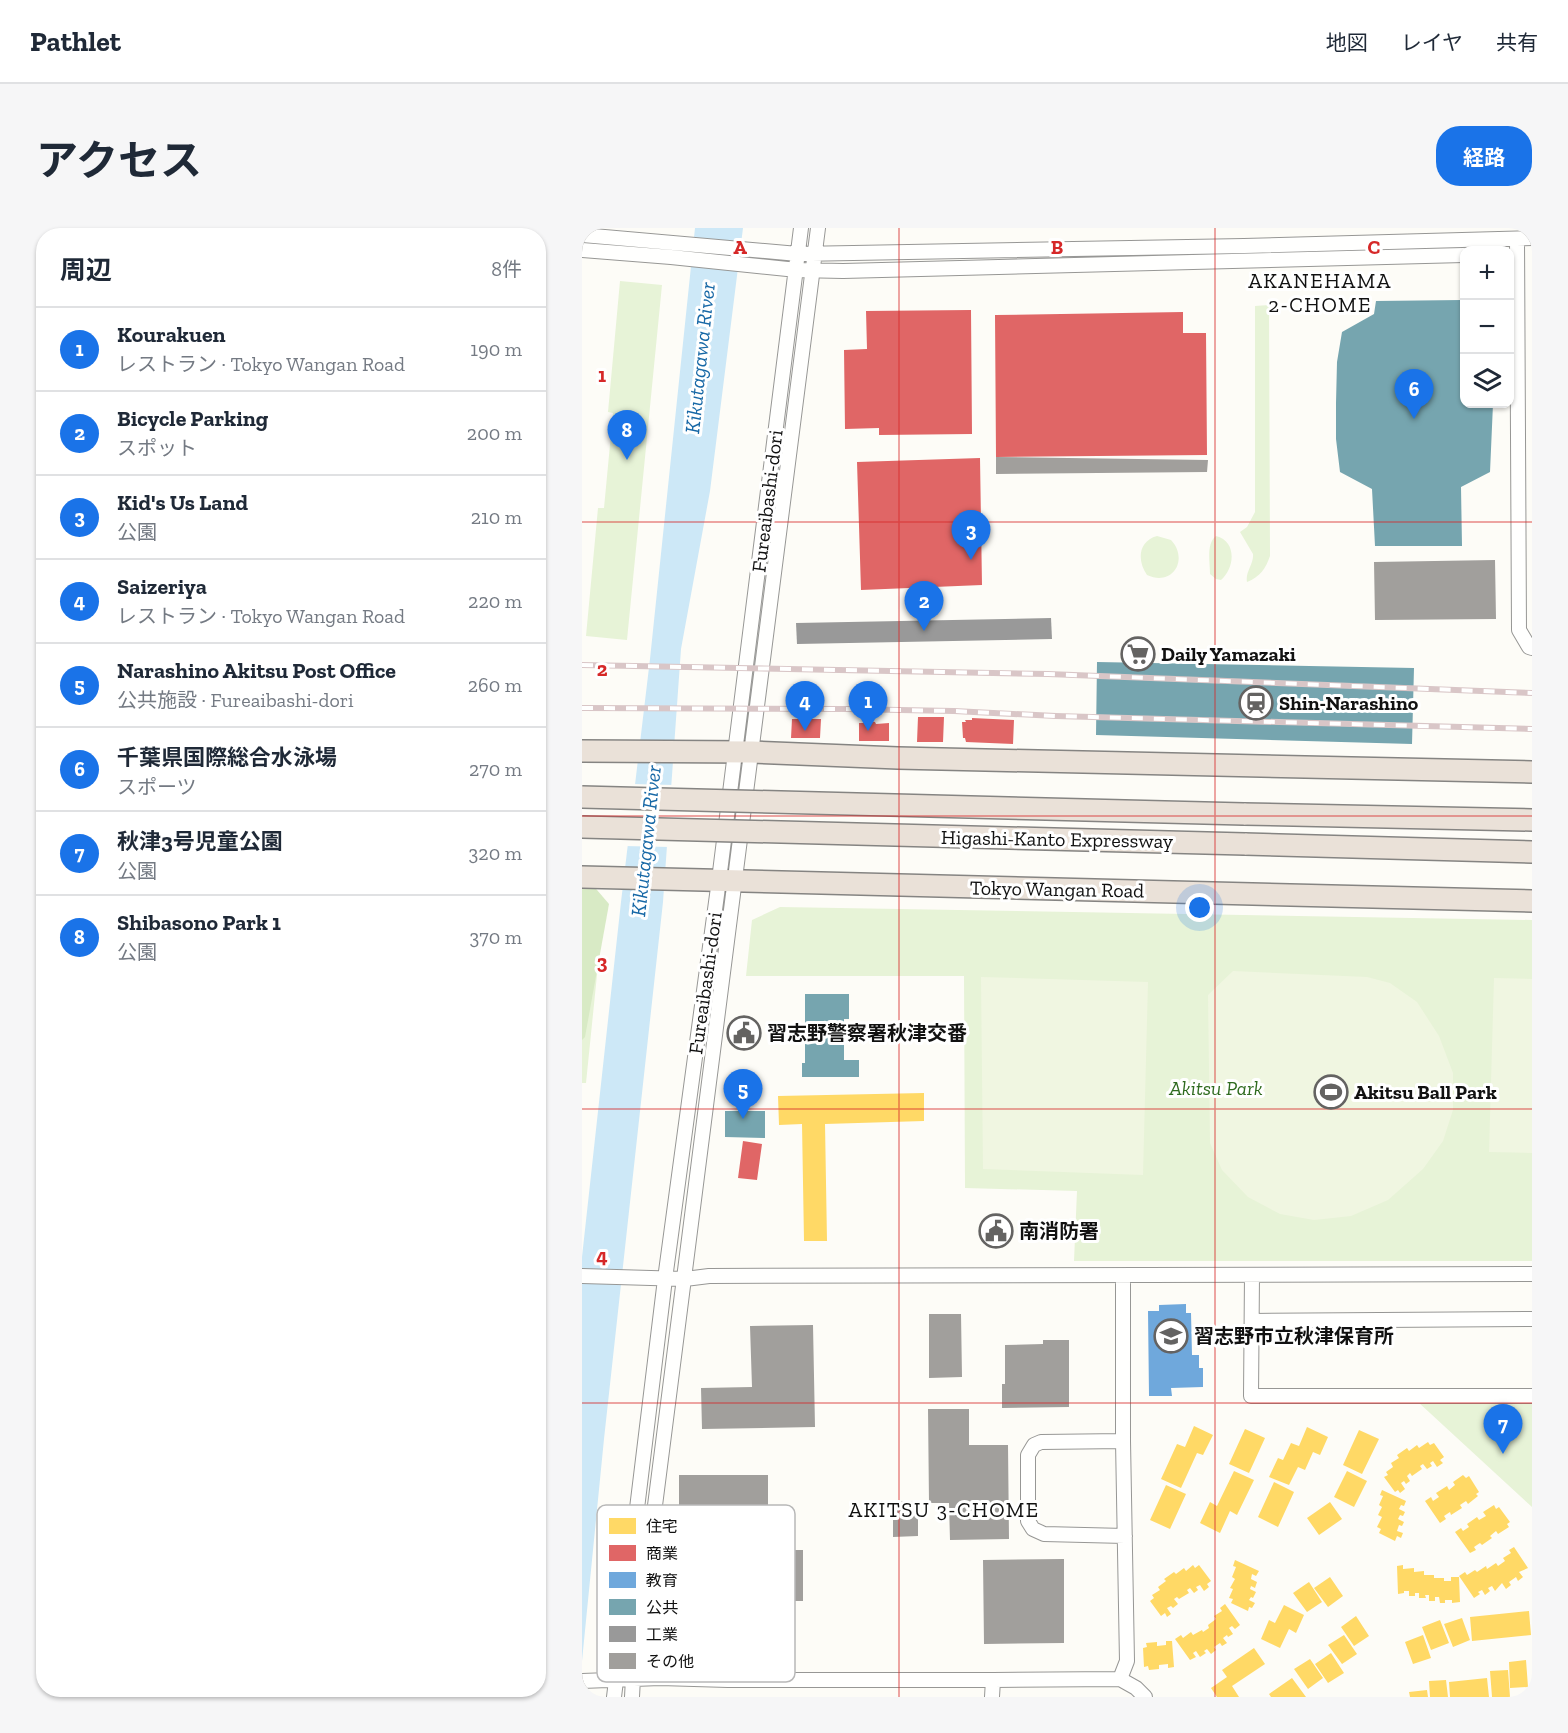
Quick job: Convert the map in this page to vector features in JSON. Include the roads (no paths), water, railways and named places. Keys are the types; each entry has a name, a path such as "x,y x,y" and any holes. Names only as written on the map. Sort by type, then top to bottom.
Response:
{"highway":[{"path":"582,751 734,752 898,758 1532,772"},
{"name":"Higashi-Kanto Expressway","path":"582,797 1532,820"},
{"name":"Higashi-Kanto Expressway","path":"582,827 1532,852"},
{"name":"Tokyo Wangan Road","path":"582,877 1532,901"}],"street":[{"name":"Fureaibashi-dori","path":"656,1505 685,1279 727,880 734,752 801,228"},
{"name":"Fureaibashi-dori","path":"734,752 818,228"},
{"path":"582,236 797,270 1460,255"},
{"path":"582,250 755,250 815,254 1532,238"},
{"path":"1514,250 1517,239"},
{"path":"1514,253 1532,253"},
{"path":"1514,300 1519,630 1528,647 1532,648"},
{"name":"Fureaibashi-dori","path":"637,1505 665,1279 727,880"},
{"path":"582,1276 685,1279 709,1276 1532,1274"},
{"path":"1252,1275 1251,1396 1532,1396"},
{"path":"1120,1678 1127,1661 1123,1276"},
{"path":"1252,1321 1532,1319"},
{"path":"1123,1442 1041,1442 1034,1445 1028,1455 1028,1521 1033,1529 1044,1534 1125,1536"},
{"path":"795,1679 1120,1678 1145,1697"},
{"path":"992,1697 993,1680"},
{"name":"Fureaibashi-dori","path":"614,1697 616,1682"},
{"name":"Fureaibashi-dori","path":"632,1697 633,1682"}],"water":[{"name":"Kikutagawa River","path":"695,228 743,228 710,491 681,649 663,902 582,1661 582,1257 650,659"}],"railway":[{"path":"582,665 1048,674 1532,693"},
{"path":"582,708 954,711 1056,716 1532,729"}],"place":[{"name":"千葉県国際総合水泳場","path":"1414,419"},
{"name":"Shibasono Park 1","path":"627,460"},
{"name":"Kid's Us Land","path":"971,560"},
{"name":"Bicycle Parking","path":"924,631"},
{"name":"Daily Yamazaki","path":"1138,654"},
{"name":"Shin-Narashino","path":"1256,703"},
{"name":"Saizeriya","path":"805,731"},
{"name":"Kourakuen","path":"868,731"},
{"name":"習志野警察署秋津交番","path":"744,1033"},
{"name":"Akitsu Ball Park","path":"1331,1092"},
{"name":"Narashino Akitsu Post Office","path":"743,1119"},
{"name":"南消防署","path":"996,1231"},
{"name":"習志野市立秋津保育所","path":"1171,1336"},
{"name":"秋津3号児童公園","path":"1503,1454"}],"district":[{"name":"AKANEHAMA 2-CHOME","path":"1320,293"},
{"name":"AKITSU 3-CHOME","path":"944,1510"}],"park label":[{"name":"Akitsu Park","path":"1216,1088"}]}
